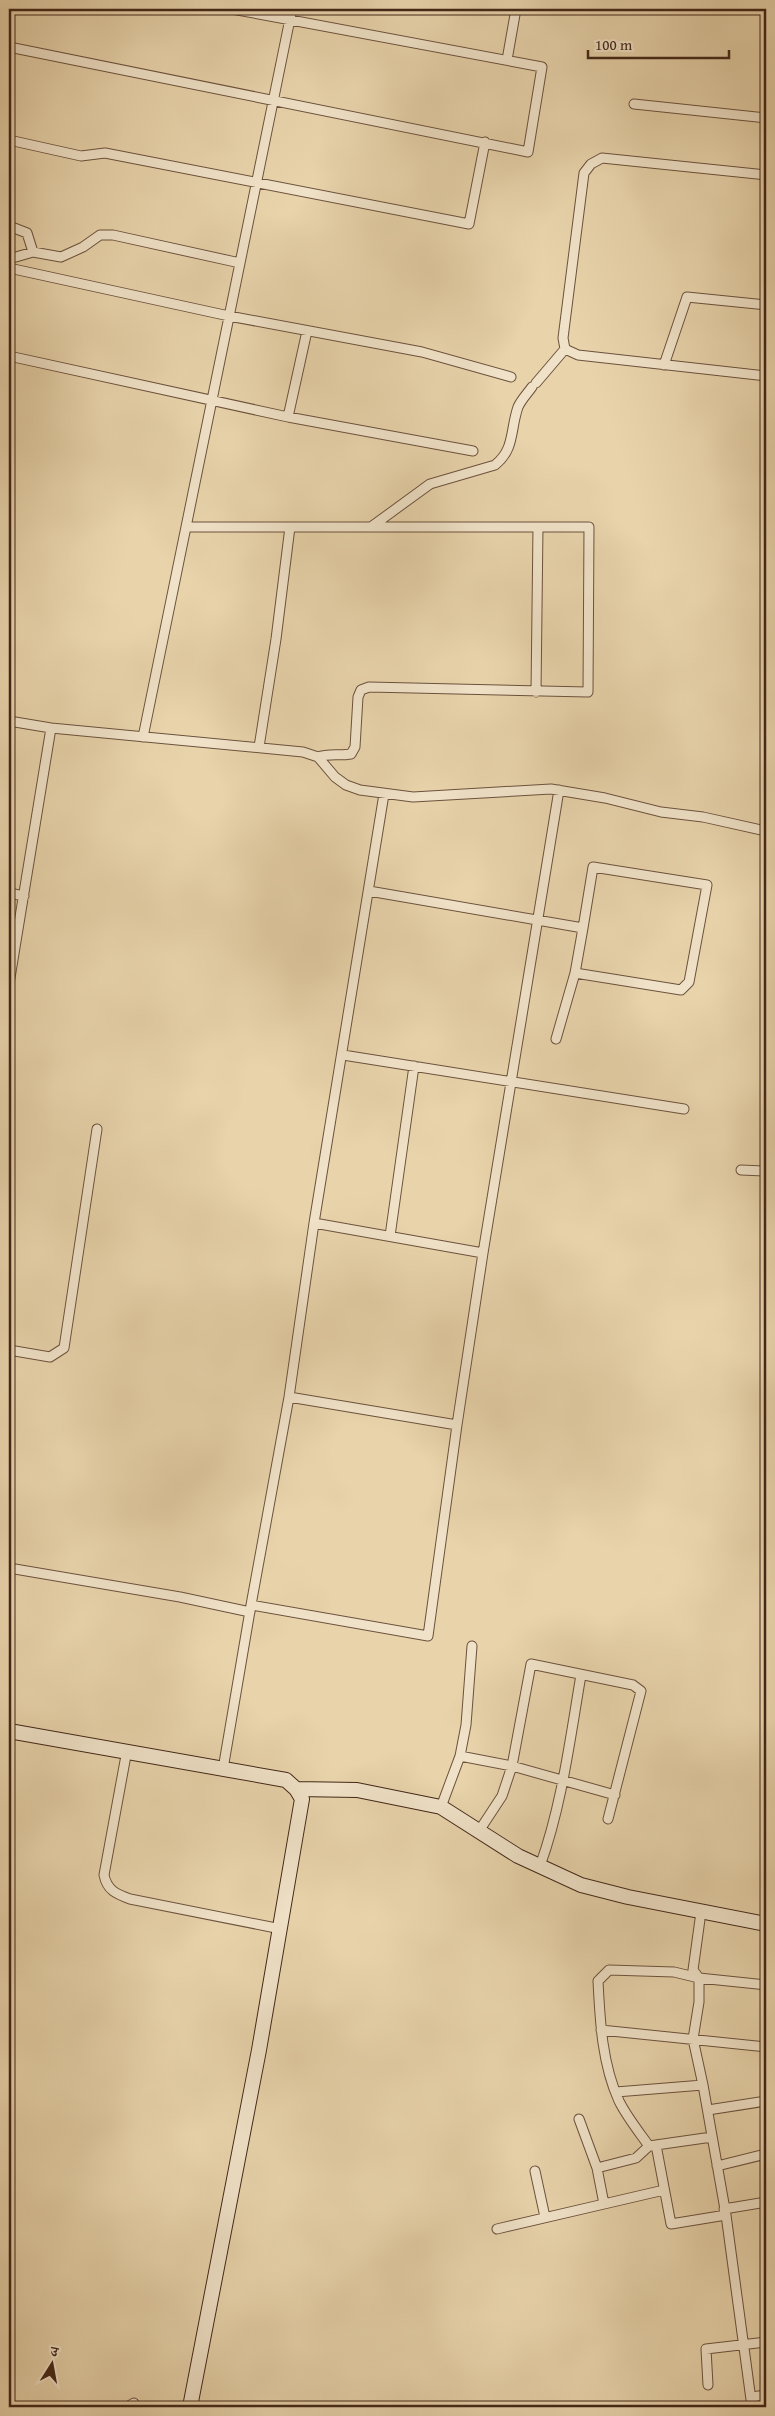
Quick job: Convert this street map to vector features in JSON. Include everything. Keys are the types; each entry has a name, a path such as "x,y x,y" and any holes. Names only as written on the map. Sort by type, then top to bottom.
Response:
{"street":[{"path":"9,47 528,152 542,67 232,9"},
{"path":"143,737 292,9"},
{"path":"507,60 516,9"},
{"path":"634,104 766,118"},
{"path":"9,140 68,154 87,156 106,153 469,224 484,142"},
{"path":"565,349 563,338 584,173 591,164 602,158 766,175"},
{"path":"9,226 27,233 33,252"},
{"path":"9,259 33,252 61,257 83,247 100,235 107,235 240,262"},
{"path":"9,268 229,316 422,352 511,377"},
{"path":"664,365 687,297 766,305"},
{"path":"288,417 307,331"},
{"path":"565,349 578,356 766,376"},
{"path":"370,527 430,484 495,465 503,459 510,445 519,405 565,349"},
{"path":"9,356 288,417 473,451"},
{"path":"186,527 589,527 588,692 369,687 361,690 358,697 355,747 351,754 341,756 324,754 318,757"},
{"path":"259,747 276,638 290,527"},
{"path":"536,692 538,527"},
{"path":"9,721 51,728 303,752 318,757 335,777 346,785 360,790 384,794 413,797 558,790 605,798 661,812 703,817 766,831"},
{"path":"9,984 51,728"},
{"path":"9,1568 250,1609 428,1636 483,1253 558,790"},
{"path":"223,1769 289,1397 314,1223 343,1055 384,794"},
{"path":"556,1039 574,973 593,866 706,885 689,982 681,990 574,973"},
{"path":"369,891 583,928"},
{"path":"9,893 24,896"},
{"path":"343,1055 684,1109"},
{"path":"390,1236 414,1066"},
{"path":"9,1350 50,1357 64,1348 97,1129"},
{"path":"741,1170 766,1171"},
{"path":"314,1223 483,1253"},
{"path":"289,1397 457,1425"},
{"path":"440,1807 460,1756 466,1725 472,1646"},
{"path":"479,1831 502,1796 512,1766 532,1664 633,1685 641,1691 608,1820"},
{"path":"540,1866 549,1839 563,1780 581,1675"},
{"path":"9,1731 127,1750 286,1780 296,1789 302,1799 281,1929 190,2407"},
{"path":"127,1750 104,1875 106,1885 117,1894 130,1899 281,1929"},
{"path":"460,1756 512,1766 615,1795"},
{"path":"296,1789 357,1790 440,1807 518,1856 581,1885 628,1897 766,1924"},
{"path":"701,1912 693,1970 699,1978 699,2002 693,2039 708,2110 725,2212 752,2407"},
{"path":"766,1985 699,1978 674,1972 609,1970 598,1981 601,2030 607,2067 620,2102 653,2146 671,2224 766,2202"},
{"path":"601,2030 766,2047"},
{"path":"616,2092 703,2085"},
{"path":"708,2110 766,2102"},
{"path":"579,2119 597,2168 604,2204"},
{"path":"597,2168 636,2158 653,2146 712,2138"},
{"path":"717,2166 766,2154"},
{"path":"535,2171 545,2218"},
{"path":"496,2229 664,2190"},
{"path":"708,2385 706,2349 766,2342"},
{"path":"751,2398 766,2395"}]}
